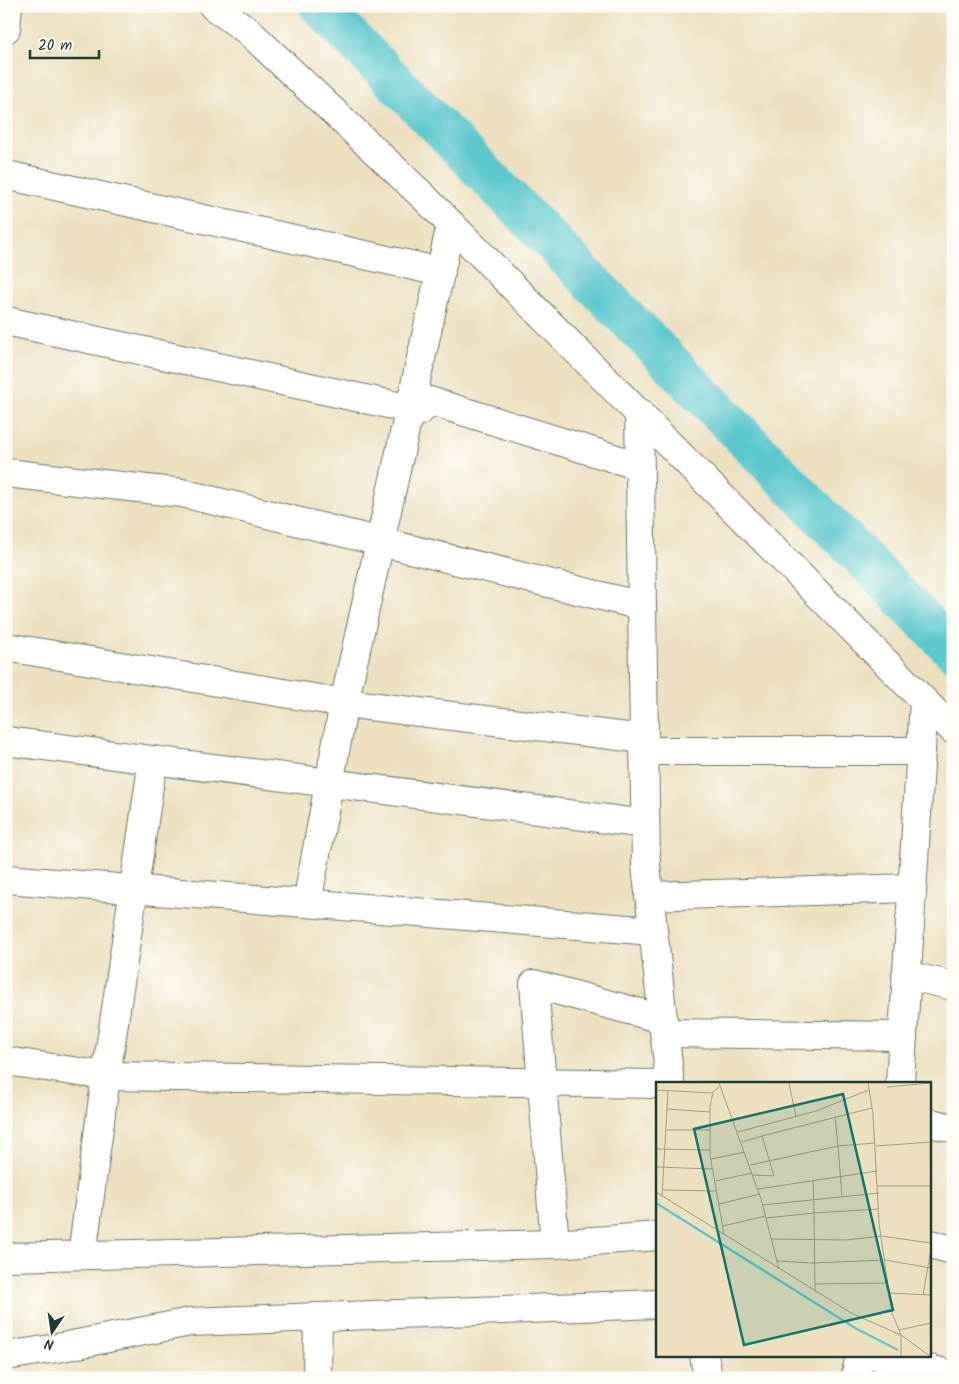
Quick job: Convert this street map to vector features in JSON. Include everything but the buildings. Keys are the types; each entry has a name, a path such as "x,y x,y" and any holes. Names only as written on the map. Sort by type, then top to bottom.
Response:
{"street":[{"path":"6,29 8,6"},
{"path":"212,6 248,31 452,224 953,730"},
{"path":"6,175 441,272"},
{"path":"308,903 344,703 452,224"},
{"path":"6,321 420,411 430,401 640,466"},
{"path":"639,412 646,865 670,1082"},
{"path":"6,473 182,493 642,606"},
{"path":"6,647 344,703 644,745 921,751"},
{"path":"900,1082 924,701"},
{"path":"6,741 645,824"},
{"path":"82,1255 106,1076 153,760"},
{"path":"6,879 653,931"},
{"path":"649,896 912,888"},
{"path":"906,976 953,986"},
{"path":"555,1244 534,984 663,1026 902,1036"},
{"path":"6,1061 106,1076 656,1084"},
{"path":"932,1123 953,1128"},
{"path":"6,1257 555,1244 656,1236"},
{"path":"932,1245 953,1250"},
{"path":"6,1356 190,1322 656,1304"},
{"path":"316,1378 318,1317"},
{"path":"704,1356 708,1378"},
{"path":"855,1378 860,1356"},
{"path":"878,1356 953,1375"}],"waterway":[{"path":"320,6 953,650"}]}
